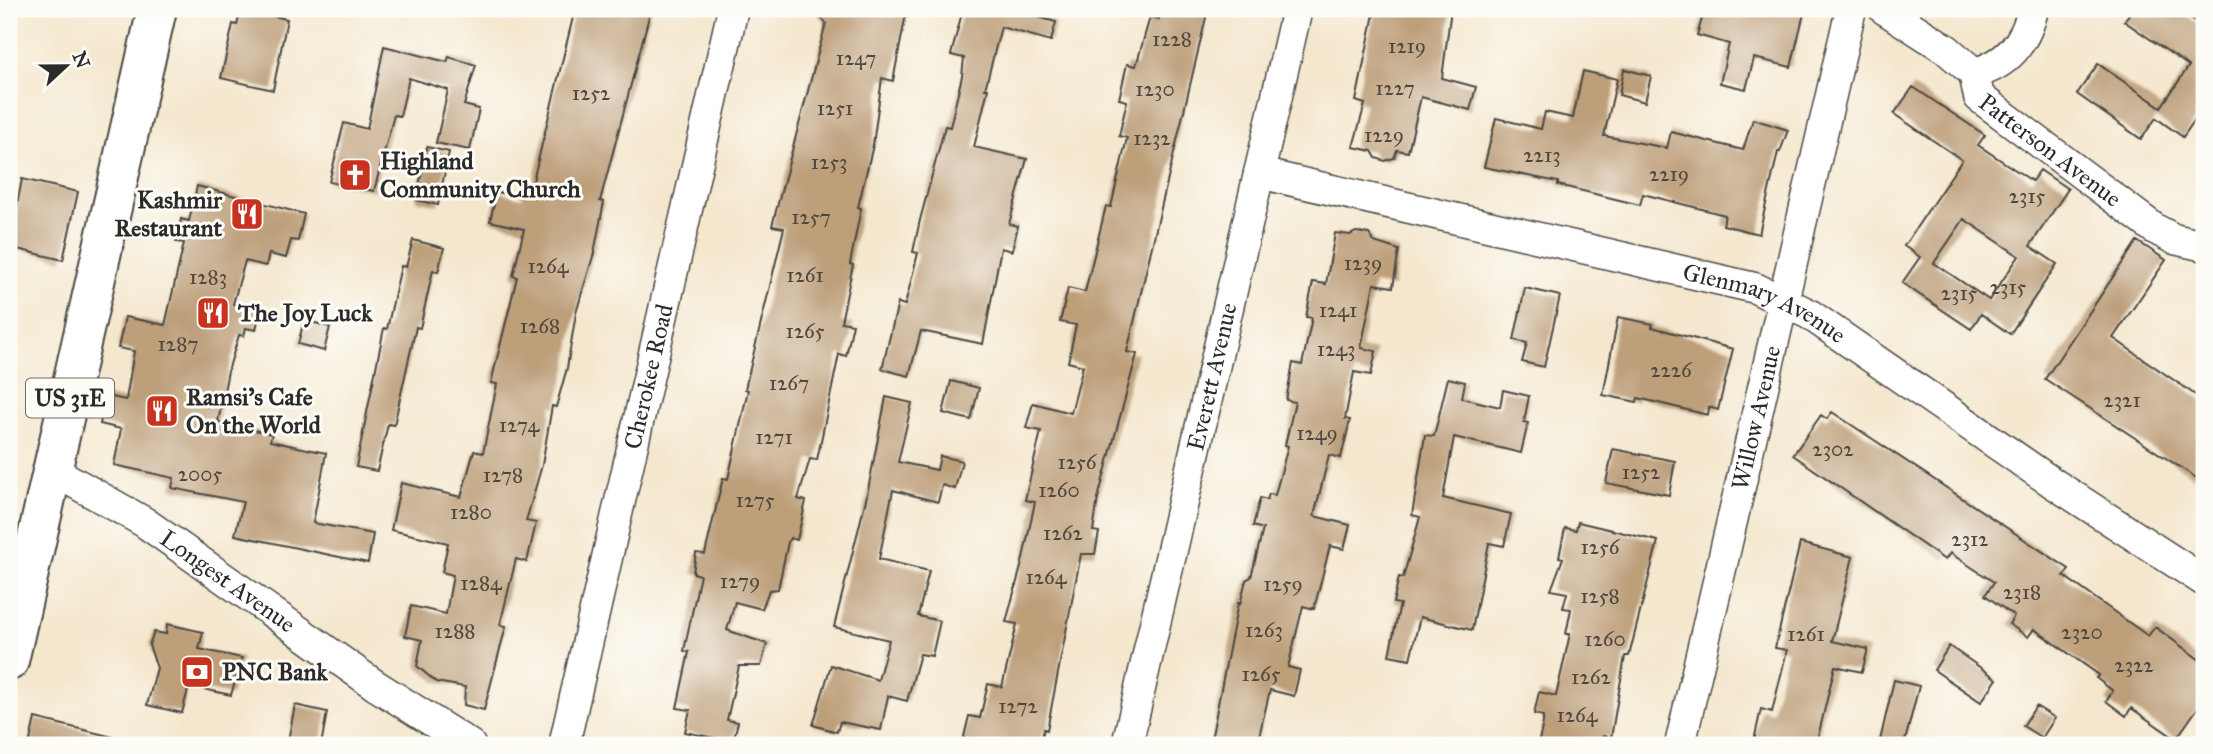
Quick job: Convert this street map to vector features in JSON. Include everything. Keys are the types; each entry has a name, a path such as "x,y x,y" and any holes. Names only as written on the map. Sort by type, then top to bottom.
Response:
{"main road":[{"name":"US 31E","path":"9,661 17,584 54,471 156,9"}],"street":[{"name":"Cherokee Road","path":"564,745 733,9"},
{"name":"Everett Avenue","path":"1127,745 1297,9"},
{"name":"Willow Avenue","path":"1680,745 1851,9"},
{"name":"Patterson Avenue","path":"1884,9 1946,49 1974,73 1979,97 2155,229 2174,239 2204,246"},
{"path":"1974,73 1993,69 2012,55 2031,21 2033,9"},
{"name":"Glenmary Avenue","path":"1259,173 1740,284 1783,302 1809,314 2053,483 2204,580"},
{"name":"Longest Avenue","path":"54,471 144,522 375,685 470,745"}],"building":[{"path":"241,9 287,19 273,90 221,78 233,24 237,25"},
{"path":"575,9 651,9 600,201 604,202 594,253 576,313 567,368 556,407 552,406 542,465 526,521 536,523 527,562 516,559 500,625 506,626 484,710 464,705 465,687 436,682 417,666 422,640 405,636 411,606 446,614 453,575 442,572 448,543 391,530 401,483 461,497 474,451 483,453 497,384 491,383 517,277 513,276 524,229 490,221 497,192 522,198 526,183 532,185"},
{"path":"813,9 907,9 893,81 882,78 873,145 858,207 861,208 850,264 853,265 841,322 853,324 846,356 839,354 817,460 810,459 798,499 806,501 797,540 790,538 788,542 778,589 769,590 762,609 735,602 727,630 767,644 761,666 739,666 727,720 738,722 733,742 685,732 690,710 677,708 689,652 684,651 700,575 693,573 696,553 705,554 723,478 728,479 748,390 745,389 784,228 772,226 826,23"},
{"path":"963,9 1008,9 1056,22 1051,41 1001,27 985,89 988,89 974,147 1027,159 1009,224 1018,226 1012,251 1001,248 983,344 921,331 909,376 882,369 898,303 905,305 918,253 913,252 920,220 945,126 950,127 962,76 964,58 951,55"},
{"path":"1161,9 1208,9 1127,352 1137,354 1098,498 1093,531 1099,532 1095,554 1081,554 1047,730 1044,729 1040,745 962,745 969,716 980,718 988,684 1002,687 1017,624 1006,622 1035,502 1025,500 1041,431 1026,428 1033,403 1071,413 1083,366 1068,362 1076,325 1060,322 1068,288 1085,292 1106,206 1111,207 1127,138 1119,136 1127,101 1119,99 1127,64 1136,66 1150,17 1159,19"},
{"path":"1375,9 1451,9 1442,78 1476,87 1470,110 1421,97 1408,152 1397,150 1394,158 1385,161 1376,158 1372,151 1353,147 1365,104 1356,101"},
{"path":"1705,9 1805,9 1791,67 1754,58 1746,89 1720,83 1729,44 1697,35"},
{"path":"2133,9 2177,9 2204,28 2204,106 2183,137 2156,118 2141,139 2077,94 2098,64 2161,107 2189,66 2124,21"},
{"path":"384,46 447,62 449,57 476,65 464,105 479,109 470,150 436,143 448,90 409,78 400,116 394,115 374,191 329,182 344,123 367,129"},
{"path":"1624,69 1651,76 1645,102 1619,95"},
{"path":"1583,71 1617,79 1604,136 1667,148 1671,132 1743,150 1753,119 1788,130 1778,152 1759,234 1723,225 1725,215 1643,194 1640,205 1558,185 1558,182 1484,167 1496,118 1541,129 1545,112 1573,118"},
{"path":"1913,87 1985,135 1978,145 2032,181 2040,170 2068,189 2030,246 2057,264 2010,334 1981,314 1971,329 1902,283 1920,257 1904,246 1962,160 1894,114","holes":["1964,219 2019,256 1989,300 1934,263"]},
{"path":"427,147 449,152 438,205 416,200"},
{"path":"22,179 78,192 63,260 9,247"},
{"path":"197,186 304,214 298,241 291,240 286,258 269,254 266,266 245,261 233,304 260,310 256,330 246,328 244,336 239,335 228,371 218,422 272,434 270,441 326,453 313,523 373,534 368,563 235,535 243,502 172,488 174,478 114,465 121,429 100,424 106,396 126,400 134,351 118,348 125,317 165,325 184,243 176,242 181,219 189,221"},
{"path":"1356,232 1369,234 1374,242 1399,250 1393,287 1374,284 1361,348 1376,351 1371,375 1354,372 1345,419 1350,420 1341,458 1329,455 1314,516 1350,525 1344,549 1330,546 1314,609 1303,606 1288,667 1300,670 1294,696 1270,690 1257,745 1210,745 1238,603 1240,604 1246,580 1251,577 1263,529 1253,526 1260,498 1267,500 1269,494 1275,495 1288,446 1285,445 1295,402 1286,400 1293,363 1302,365 1312,318 1306,317 1313,282 1326,284 1335,233 1350,235"},
{"path":"413,240 444,248 438,272 433,270 420,328 416,327 394,425 388,424 377,471 356,467 384,328 387,329 401,266 406,267"},
{"path":"2137,241 2166,260 2113,338 2204,401 2204,483 2045,379"},
{"path":"1525,288 1560,296 1544,367 1522,362 1527,343 1514,340"},
{"path":"1618,317 1653,324 1652,327 1733,349 1718,410 1709,407 1708,415 1638,398 1637,402 1603,395"},
{"path":"304,320 330,327 324,351 298,344"},
{"path":"1448,378 1465,382 1462,398 1500,407 1503,390 1529,396 1524,422 1528,423 1521,453 1454,437 1443,498 1511,514 1504,546 1489,543 1472,630 1420,617 1410,659 1389,655 1400,604 1393,603 1420,517 1412,515 1425,435 1434,436"},
{"path":"951,381 979,388 971,420 943,413"},
{"path":"886,397 912,403 898,462 937,470 940,456 962,461 955,489 942,485 938,502 893,490 879,559 929,571 918,616 940,621 932,656 920,654 907,701 888,696 881,730 840,722 837,732 813,725 831,665 878,680 889,640 834,627 867,495"},
{"path":"1832,412 2069,569 2064,576 2148,636 2155,627 2204,663 2204,699 2176,739 2131,708 2126,716 2106,701 2113,691 2096,678 2099,675 2034,629 2028,637 2009,624 2014,616 1985,595 1994,582 1950,553 1945,560 1793,455 1821,415 1827,419"},
{"path":"1613,449 1675,461 1669,495 1606,483"},
{"path":"1578,522 1658,541 1629,656 1625,656 1611,738 1603,736 1601,745 1538,745 1543,716 1534,714 1539,692 1556,696 1570,634 1566,634 1571,609 1563,608 1567,593 1551,590 1563,558 1559,557 1565,528 1576,530"},
{"path":"1800,543 1853,557 1832,641 1868,649 1862,672 1835,666 1817,741 1808,739 1807,745 1753,745 1761,709 1772,712 1787,650 1775,648"},
{"name":"PNC Bank","path":"167,624 203,632 199,649 242,658 231,695 189,686 182,713 147,705 157,668 149,645 154,632 166,634"},
{"path":"1949,646 1997,679 1981,702 1934,670"},
{"path":"1894,680 1919,686 1904,745 1879,745"},
{"path":"295,705 327,712 321,745 291,745 292,742 288,741"},
{"path":"2036,706 2055,718 2042,738 2023,726"},
{"path":"35,718 113,737 112,745 29,745"}],"place":[{"name":"Highland Community Church","path":"355,175"},
{"name":"Kashmir Restaurant","path":"247,214"},
{"name":"The Joy Luck","path":"213,313"},
{"name":"Ramsi's Cafe On the World","path":"162,411"},
{"name":"PNC Bank","path":"197,672"}]}
